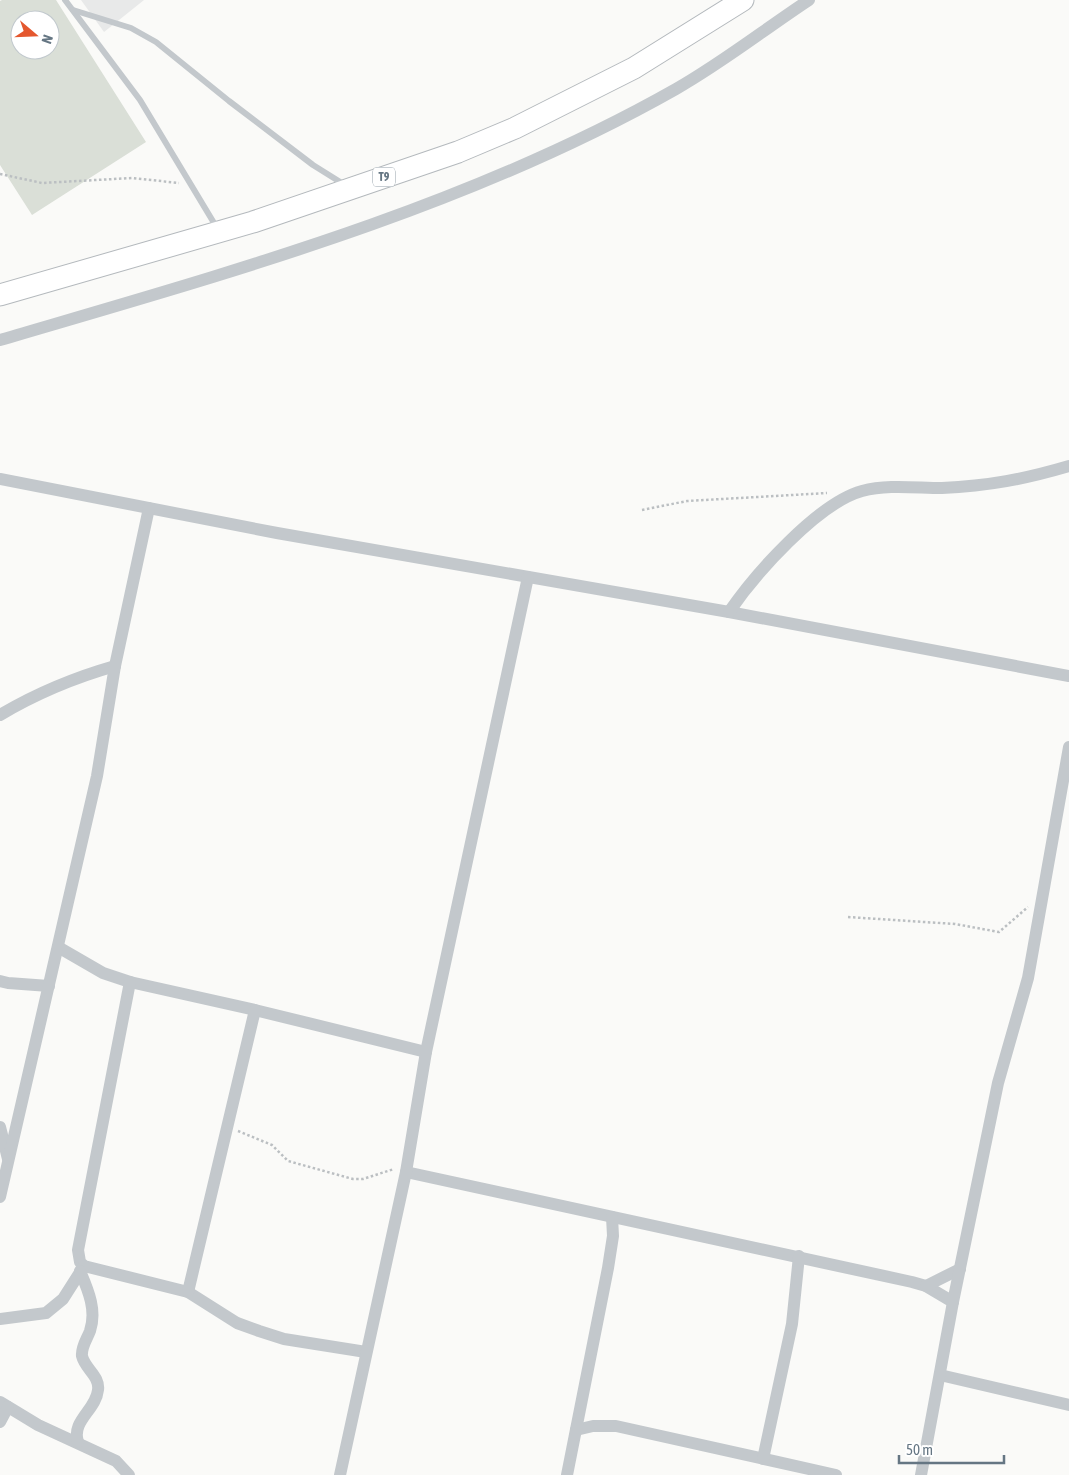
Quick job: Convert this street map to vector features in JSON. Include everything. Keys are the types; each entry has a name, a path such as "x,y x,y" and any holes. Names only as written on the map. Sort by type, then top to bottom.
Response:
{"highway":[{"name":"T9","path":"0,295 253,222 458,152 515,128 634,68 742,0"}],"street":[{"path":"0,340 252,266 440,200 573,142 678,88 809,0"},
{"path":"729,612 773,557 821,514 848,497 862,491 886,488 942,488 1011,482 1069,466"},
{"path":"0,479 149,508 729,612 1069,676"},
{"path":"0,1197 97,776 115,666 149,508"},
{"path":"340,1475 406,1169 426,1052 528,577"},
{"path":"0,715 38,693 74,677 115,666"},
{"path":"921,1475 953,1302 998,1083 1028,978 1069,747"},
{"path":"58,947 103,973 130,982 255,1010 426,1052"},
{"path":"0,981 49,986"},
{"path":"78,1442 76,1430 94,1405 98,1385 95,1375 83,1360 82,1352 90,1330 93,1314 90,1295 77,1257 130,982"},
{"path":"188,1292 255,1010"},
{"path":"0,1127 9,1160"},
{"path":"406,1169 612,1218 798,1256 926,1286 953,1302"},
{"path":"567,1475 608,1268 613,1236 612,1218"},
{"path":"763,1459 792,1324 798,1256"},
{"path":"82,1268 188,1292 238,1323 258,1331 292,1340 366,1352"},
{"path":"0,1319 46,1314 62,1299 82,1268"},
{"path":"926,1286 960,1269"},
{"path":"940,1375 1069,1405"},
{"path":"0,1422 4,1404 38,1425 116,1461 129,1475"},
{"path":"576,1430 593,1426 616,1426 836,1475"}],"lane":[{"path":"65,0 140,100 219,232"},
{"path":"73,10 131,28 156,42 229,102 313,165 350,189"}],"path":[{"path":"0,174 42,183 152,178 192,186"},
{"path":"642,510 687,501 750,496 821,493 848,497"},
{"path":"848,917 956,924 999,932 1018,914 1042,898"},
{"path":"228,1127 272,1145 288,1161 353,1179 363,1179 406,1169"}],"shaded area":[{"path":"56,0 146,142 32,215 0,165 0,1"},
{"path":"81,0 144,0 104,32"}]}
